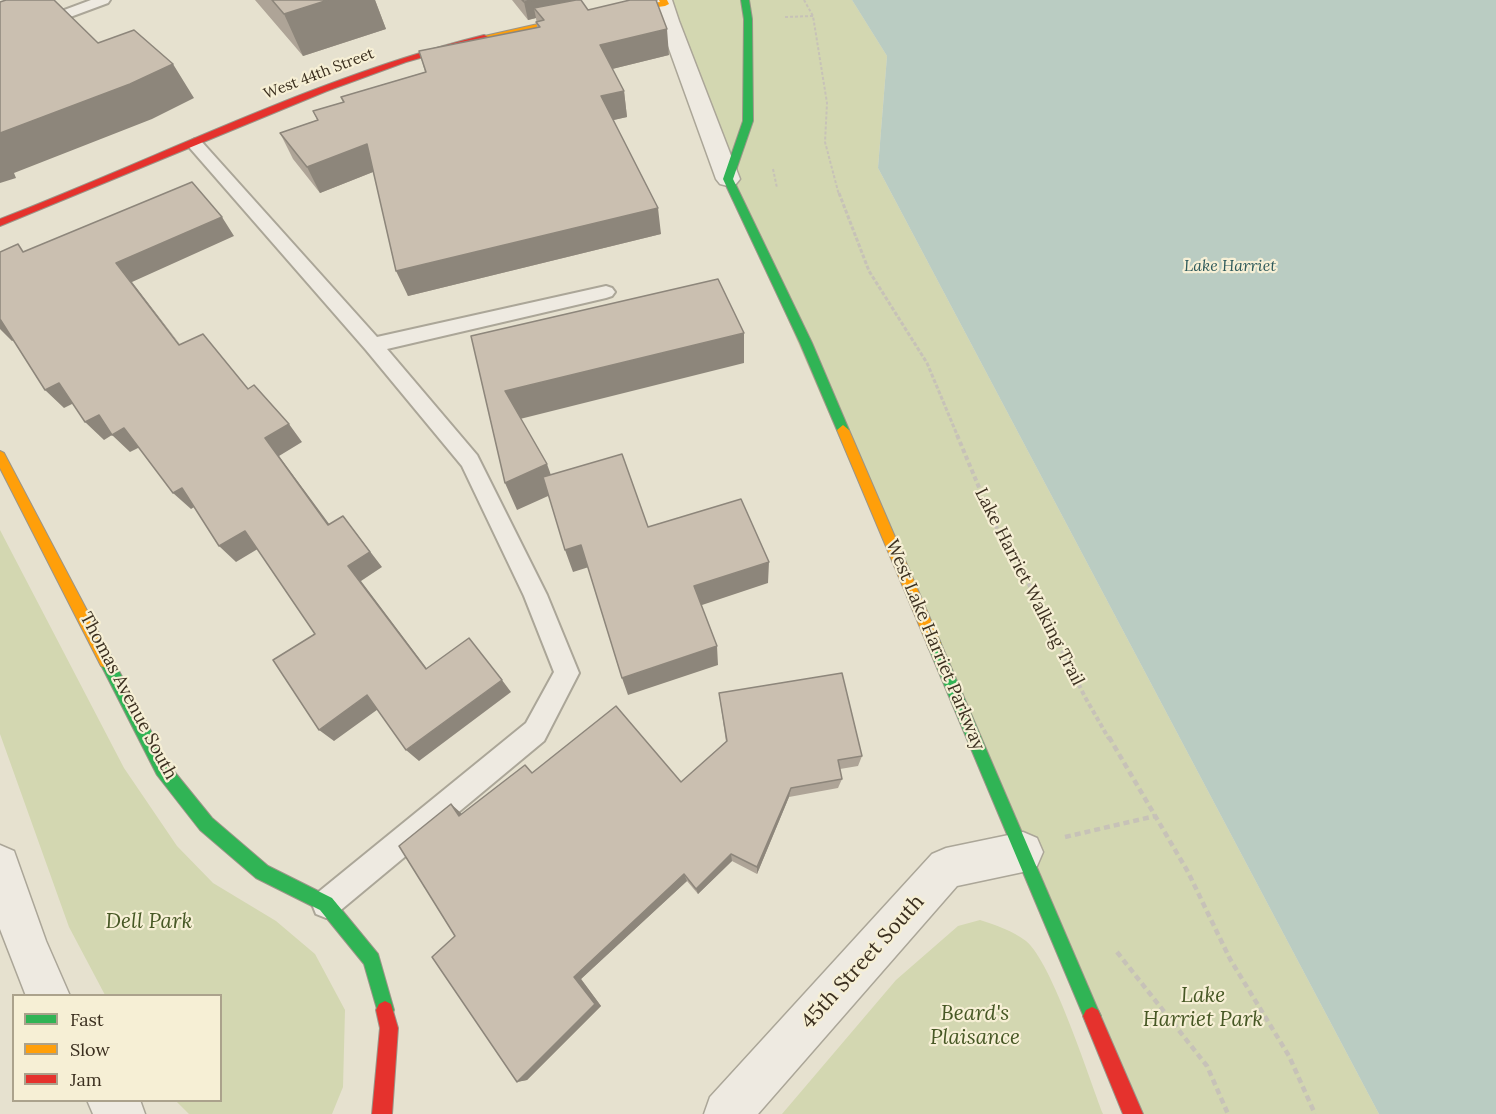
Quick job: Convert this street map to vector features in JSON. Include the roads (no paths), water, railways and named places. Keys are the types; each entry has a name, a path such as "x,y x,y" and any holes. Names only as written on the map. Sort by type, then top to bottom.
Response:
{"street":[{"path":"728,179 748,121 748,19 745,0"},
{"name":"West Lake Harriet Parkway","path":"664,2 672,32 728,179 1040,845 1133,1114"},
{"name":"West 44th Street","path":"0,223 195,144 276,106 362,74 463,42 556,20 664,2"},
{"name":"Thomas Avenue South","path":"0,456 163,770 206,824 262,872 326,904 372,960 389,1028 382,1114"},
{"name":"45th Street South","path":"727,1114 946,868 1040,845"},
{"path":"0,865 26,944 47,994"},
{"path":"111,1102 122,1114"}],"lane":[{"path":"0,39 102,0"},
{"path":"195,144 374,345 470,461 535,595 567,673 535,732 326,904"},
{"path":"374,345 606,292"}],"water":[{"name":"Lake Harriet","path":"852,0 1496,0 1496,1114 1379,1114 878,168 887,56"}],"park label":[{"name":"Dell Park","path":"149,922"},
{"name":"Lake Harriet Park","path":"1203,1008"},
{"name":"Beard's Plaisance","path":"975,1026"}]}
